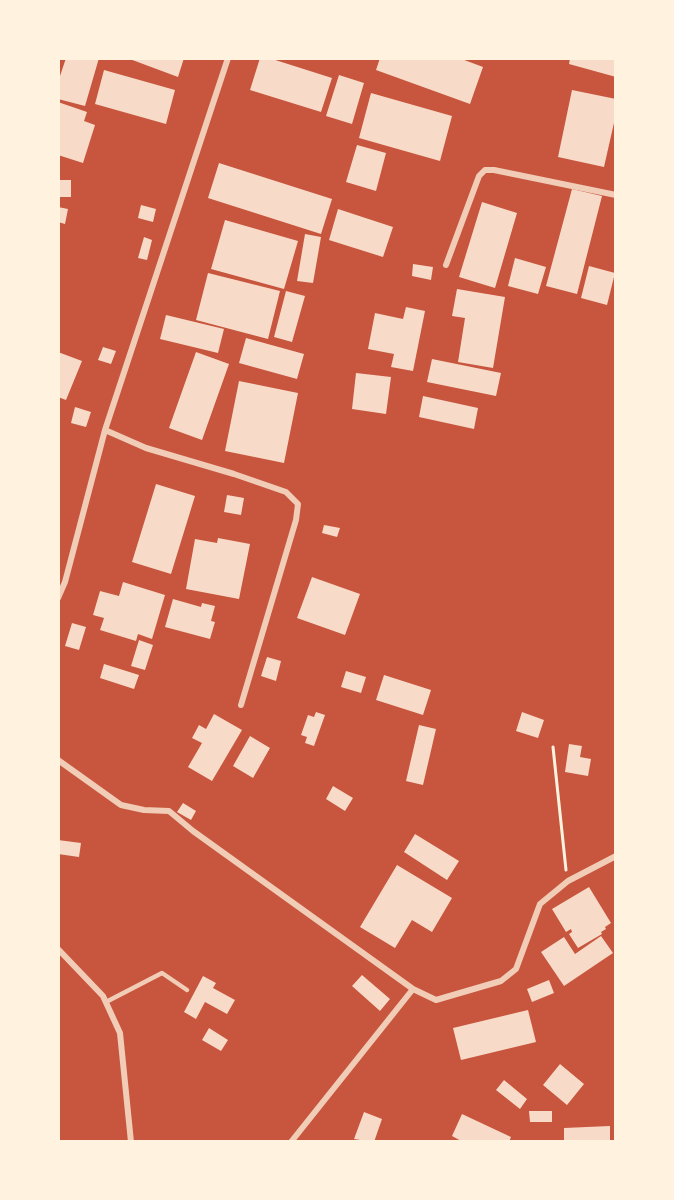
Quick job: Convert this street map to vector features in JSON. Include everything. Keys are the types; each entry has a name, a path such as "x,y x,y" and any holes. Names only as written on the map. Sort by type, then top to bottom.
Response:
{"street":[{"path":"58,598 65,582 105,430 228,58"},
{"path":"446,265 478,176 485,171 615,195"},
{"path":"105,430 146,448 286,492 297,504 296,520 241,705"},
{"path":"58,760 121,805 130,808 171,811 193,831 413,989 436,1000 501,981 516,969 540,904 568,881 615,856"},
{"path":"58,949 90,981 106,1002 120,1033 131,1142"},
{"path":"291,1142 413,989"}],"lane":[{"path":"106,1002 162,973 188,990"}],"path":[{"path":"553,747 568,881"}],"building":[{"path":"66,58 99,58 85,106 58,99 58,82"},
{"path":"127,58 184,58 178,77"},
{"path":"260,58 269,58 332,78 321,112 250,90"},
{"path":"380,58 459,58 483,67 470,104 376,70"},
{"path":"570,58 616,58 616,77 569,64"},
{"path":"104,70 175,90 166,124 95,104"},
{"path":"339,75 364,83 352,124 326,116"},
{"path":"572,90 616,99 616,114 604,167 558,157"},
{"path":"371,93 452,116 440,161 359,138"},
{"path":"58,102 87,112 84,121 95,125 83,163 58,155"},
{"path":"357,145 386,153 376,191 346,182"},
{"path":"219,163 332,199 321,234 208,198"},
{"path":"58,180 71,180 71,197 58,197"},
{"path":"572,189 602,196 577,294 546,286"},
{"path":"482,202 517,213 495,288 459,277"},
{"path":"141,205 156,209 153,222 138,218"},
{"path":"58,207 68,209 65,224 58,222"},
{"path":"338,209 393,227 383,257 329,240"},
{"path":"225,220 298,241 284,289 211,269"},
{"path":"305,234 321,237 313,283 297,281"},
{"path":"144,237 152,240 147,260 138,258"},
{"path":"515,258 546,267 538,294 508,286"},
{"path":"413,264 433,267 431,280 412,276"},
{"path":"589,266 615,273 607,305 581,298"},
{"path":"208,273 280,291 268,339 196,320"},
{"path":"457,289 505,297 493,368 458,362 465,318 452,316"},
{"path":"286,291 305,296 292,342 274,337"},
{"path":"406,307 425,311 413,371 391,367 394,354 368,349 375,313 403,319"},
{"path":"166,315 224,329 218,353 160,339"},
{"path":"246,338 304,354 297,379 239,363"},
{"path":"103,347 116,351 111,364 98,360"},
{"path":"58,352 82,361 66,400 58,397"},
{"path":"196,352 229,364 202,440 169,428"},
{"path":"432,359 501,373 496,396 427,382"},
{"path":"356,373 391,377 386,414 352,409"},
{"path":"239,381 298,393 284,463 225,451"},
{"path":"423,396 478,408 474,429 419,417"},
{"path":"75,407 91,412 86,427 71,423"},
{"path":"156,484 195,496 171,574 132,562"},
{"path":"227,495 244,498 241,515 224,512"},
{"path":"324,525 340,528 337,537 322,533"},
{"path":"218,538 250,544 239,599 186,589 195,539 217,543"},
{"path":"312,577 360,594 345,635 297,618"},
{"path":"123,582 165,595 152,639 138,634 136,641 100,630 104,618 93,615 100,591 119,596"},
{"path":"173,599 201,607 202,603 215,606 211,621 215,622 210,639 165,627"},
{"path":"72,623 86,627 79,650 65,646"},
{"path":"139,640 153,645 145,670 131,666"},
{"path":"267,657 281,661 276,681 261,676"},
{"path":"104,664 139,675 134,689 100,678"},
{"path":"346,671 366,677 361,693 341,687"},
{"path":"384,675 431,690 423,715 376,700"},
{"path":"316,712 325,715 314,746 305,743 307,737 301,735 308,715 314,717"},
{"path":"522,712 544,720 538,738 516,731"},
{"path":"214,714 242,730 212,781 188,767 202,743 192,738 199,725 206,729"},
{"path":"419,725 436,729 423,785 406,781"},
{"path":"250,736 270,748 253,778 233,766"},
{"path":"569,744 582,746 580,757 591,759 588,776 565,772"},
{"path":"333,786 353,798 345,811 326,799"},
{"path":"183,803 196,811 191,820 177,812"},
{"path":"415,834 459,861 447,880 404,852"},
{"path":"58,840 81,843 79,857 58,854"},
{"path":"397,865 452,898 432,932 412,920 395,948 360,927"},
{"path":"589,887 611,923 605,927 602,934 578,948 569,934 572,932 571,929 566,932 552,909"},
{"path":"601,936 613,953 564,986 541,952 564,937 575,954"},
{"path":"362,975 390,999 380,1011 352,986"},
{"path":"203,976 216,983 213,988 235,1000 227,1014 205,1002 196,1019 184,1012"},
{"path":"549,980 554,993 532,1002 527,989"},
{"path":"528,1010 536,1042 461,1060 453,1028"},
{"path":"209,1028 228,1040 221,1051 202,1040"},
{"path":"560,1064 584,1084 567,1105 543,1085"},
{"path":"504,1080 527,1099 520,1109 496,1090"},
{"path":"529,1111 552,1111 552,1122 530,1122"},
{"path":"364,1112 382,1119 374,1142 354,1139"},
{"path":"462,1114 511,1137 509,1142 463,1142 452,1136"},
{"path":"610,1126 610,1142 564,1142 564,1128"}]}
